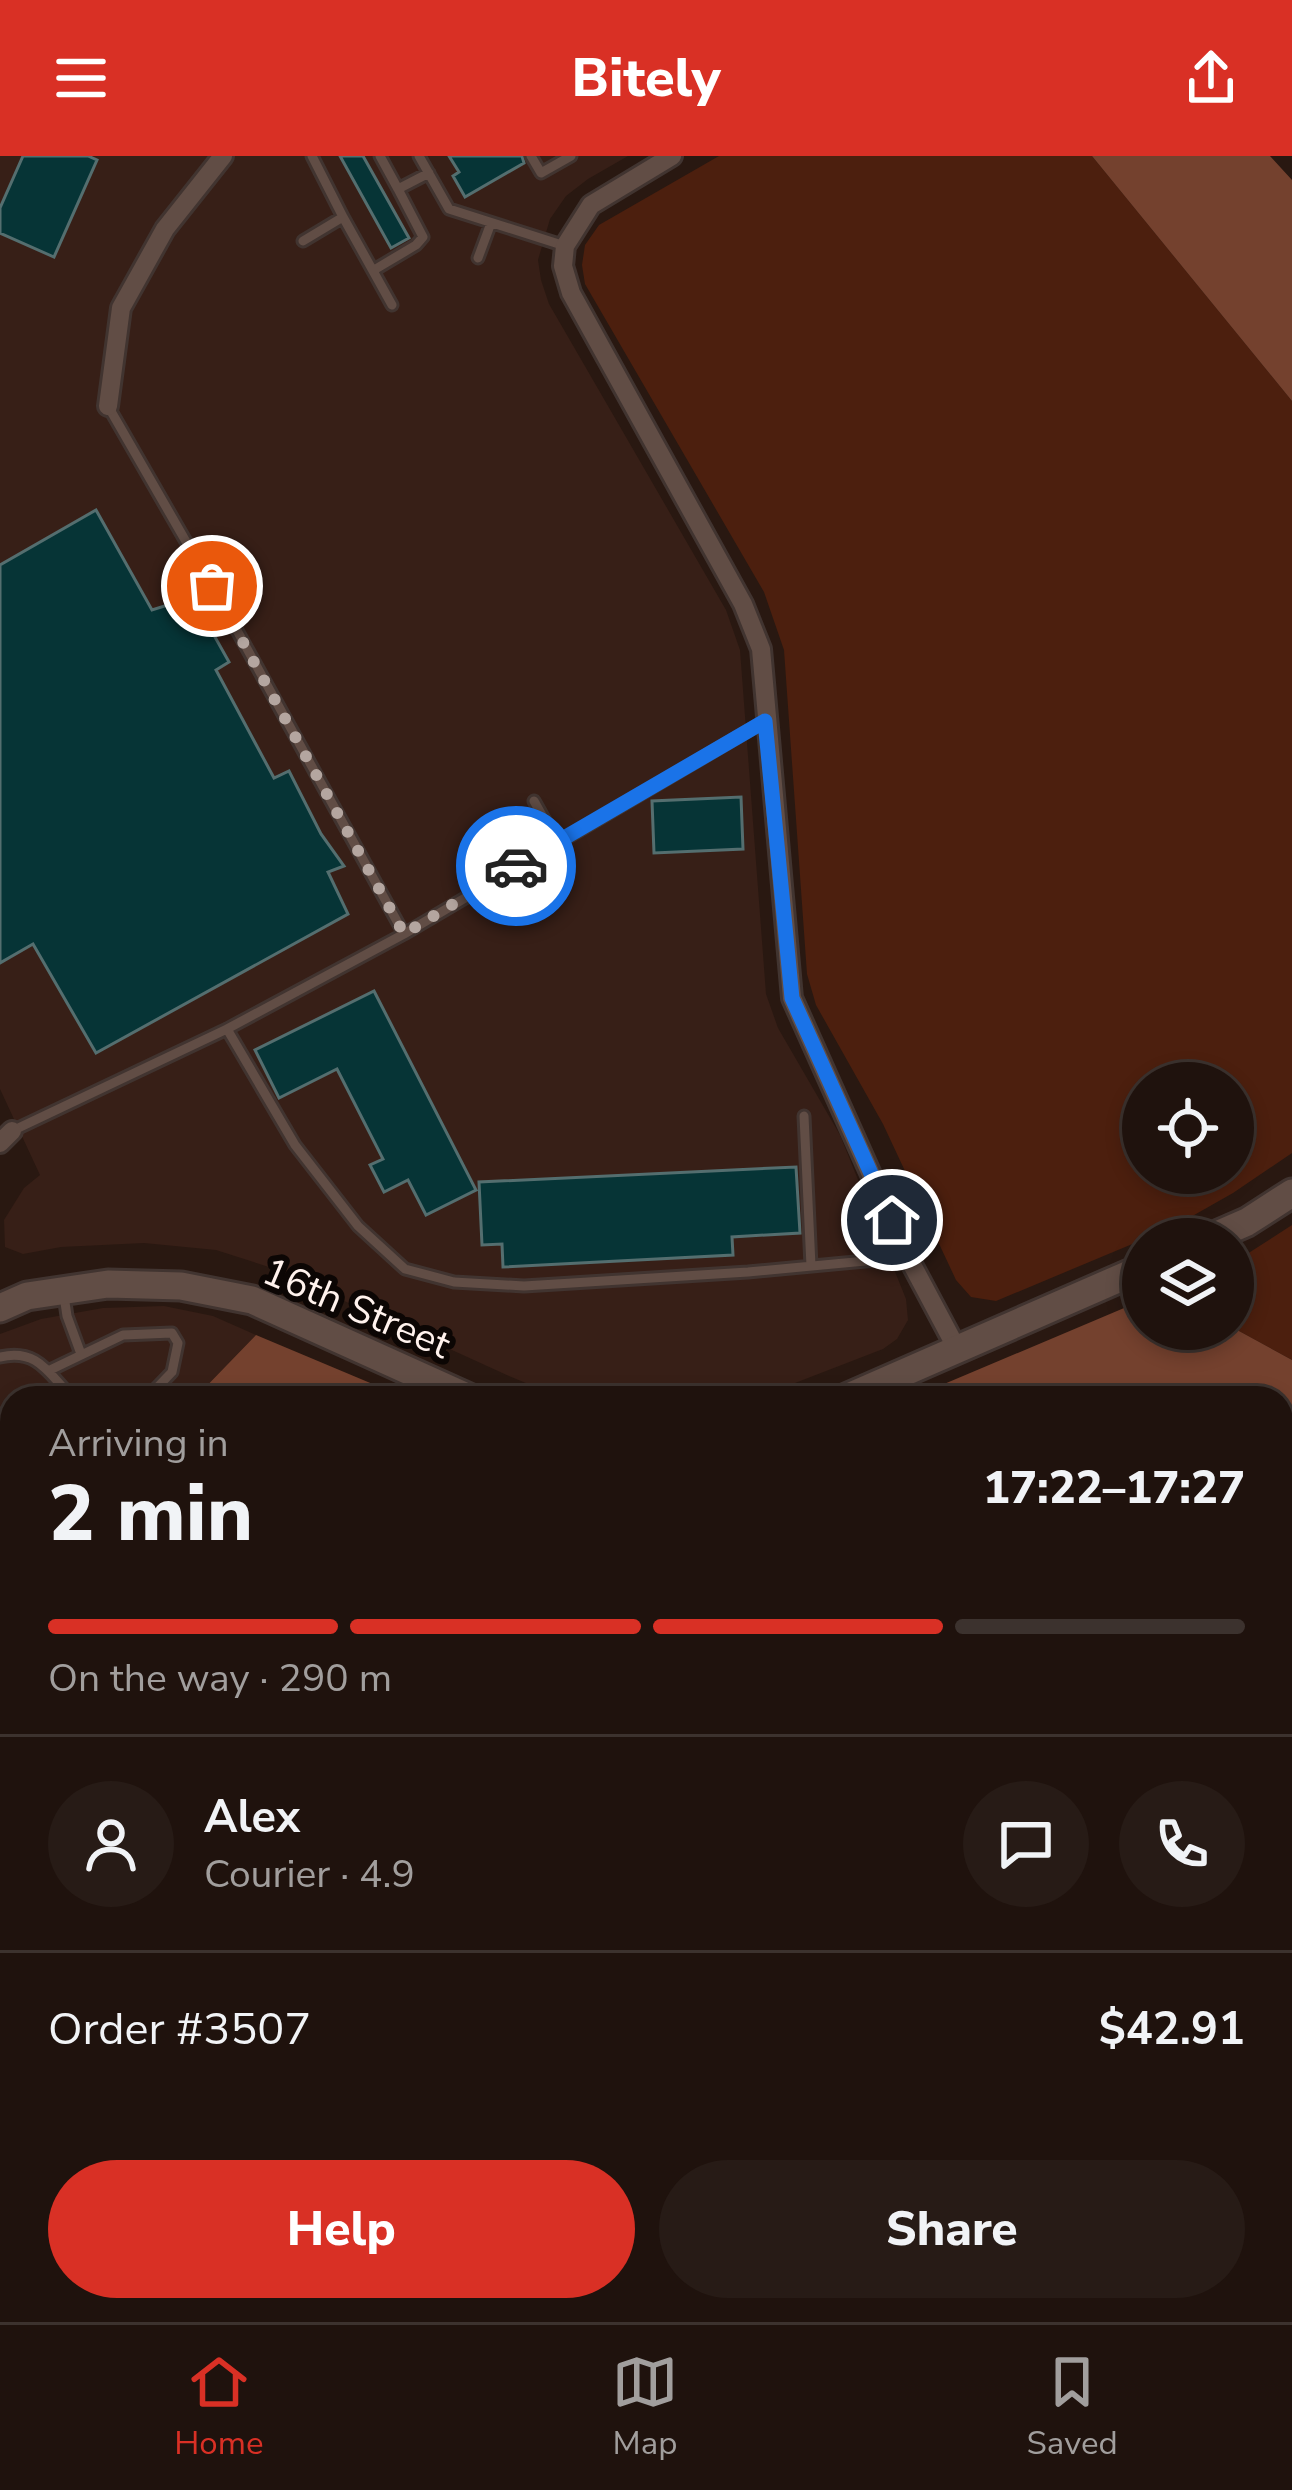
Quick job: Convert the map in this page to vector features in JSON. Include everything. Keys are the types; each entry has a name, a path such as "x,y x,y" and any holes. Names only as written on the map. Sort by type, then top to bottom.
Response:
{"street":[{"path":"108,406 122,308 165,229 223,156"},
{"path":"672,156 648,162 591,205 566,246 563,266 571,293 743,604 760,649 792,998 908,1257 958,1349"},
{"path":"1252,1218 1292,1193"},
{"path":"873,1386 1122,1277"},
{"name":"16th Street","path":"0,1308 27,1297 108,1284 181,1286 252,1300 442,1386"}],"lane":[{"path":"312,156 392,305"},
{"path":"374,270 423,237 380,156"},
{"path":"419,156 449,209 566,246"},
{"path":"531,156 541,173 571,156"},
{"path":"398,189 428,173"},
{"path":"303,241 343,217"},
{"path":"478,258 491,223"},
{"path":"108,406 404,934"},
{"path":"6,1137 227,1029 404,934 765,721"},
{"path":"534,801 557,842"},
{"path":"227,1029 295,1144 358,1226 405,1269 454,1282 524,1286 908,1257"},
{"path":"804,1116 811,1266"},
{"path":"63,1291 81,1354"},
{"path":"48,1371 123,1335 172,1333 178,1343 172,1372 159,1386"},
{"path":"0,1357 13,1354 41,1362 62,1386"}],"shaded area":[{"path":"0,156 628,156 566,196 550,219 538,260 541,280 549,304 726,610 740,650 766,994 778,1028 840,1135 906,1299 908,1320 897,1339 883,1349 787,1386 533,1386 272,1268 216,1250 144,1243 23,1254 5,1247 4,1220 24,1188 40,1175 0,1089"},
{"path":"719,156 1092,156 1292,401 1292,1153 1254,1179 1254,1062 1122,1062 1122,1194 1231,1194 1189,1218 1122,1218 1122,1248 996,1301 971,1297 956,1280 883,1124 816,1005 807,974 784,650 764,592 585,284 585,245 599,225"},
{"path":"1092,156 1270,156 1292,180 1292,401"},
{"path":"1292,1225 1292,1360 1254,1339 1254,1249"},
{"path":"164,1306 213,1316 256,1335 207,1386 0,1386 0,1334 41,1319 103,1308"},
{"path":"1122,1309 1122,1350 1254,1350 1254,1339 1292,1360 1292,1386 939,1386"},
{"path":"256,1335 377,1386 207,1386"}],"building":[{"path":"23,156 97,160 54,257 0,233 0,208"},
{"path":"340,156 363,156 409,238 391,248"},
{"path":"449,156 522,156 524,163 465,197"},
{"path":"96,510 152,610 174,603 181,613 197,605 229,662 216,670 274,778 289,771 321,834 344,866 328,872 348,914 96,1053 33,944 0,963 0,565"},
{"path":"741,797 743,849 654,853 652,801"},
{"path":"374,991 476,1190 426,1215 408,1180 384,1192 370,1165 383,1159 337,1069 279,1098 255,1050"},
{"path":"796,1167 800,1233 732,1237 733,1255 503,1267 502,1244 482,1245 479,1182"}],"way so far":[{"path":"212,586 404,934 516,866"}],"route":[{"path":"516,866 765,721 792,998 892,1220"}]}
